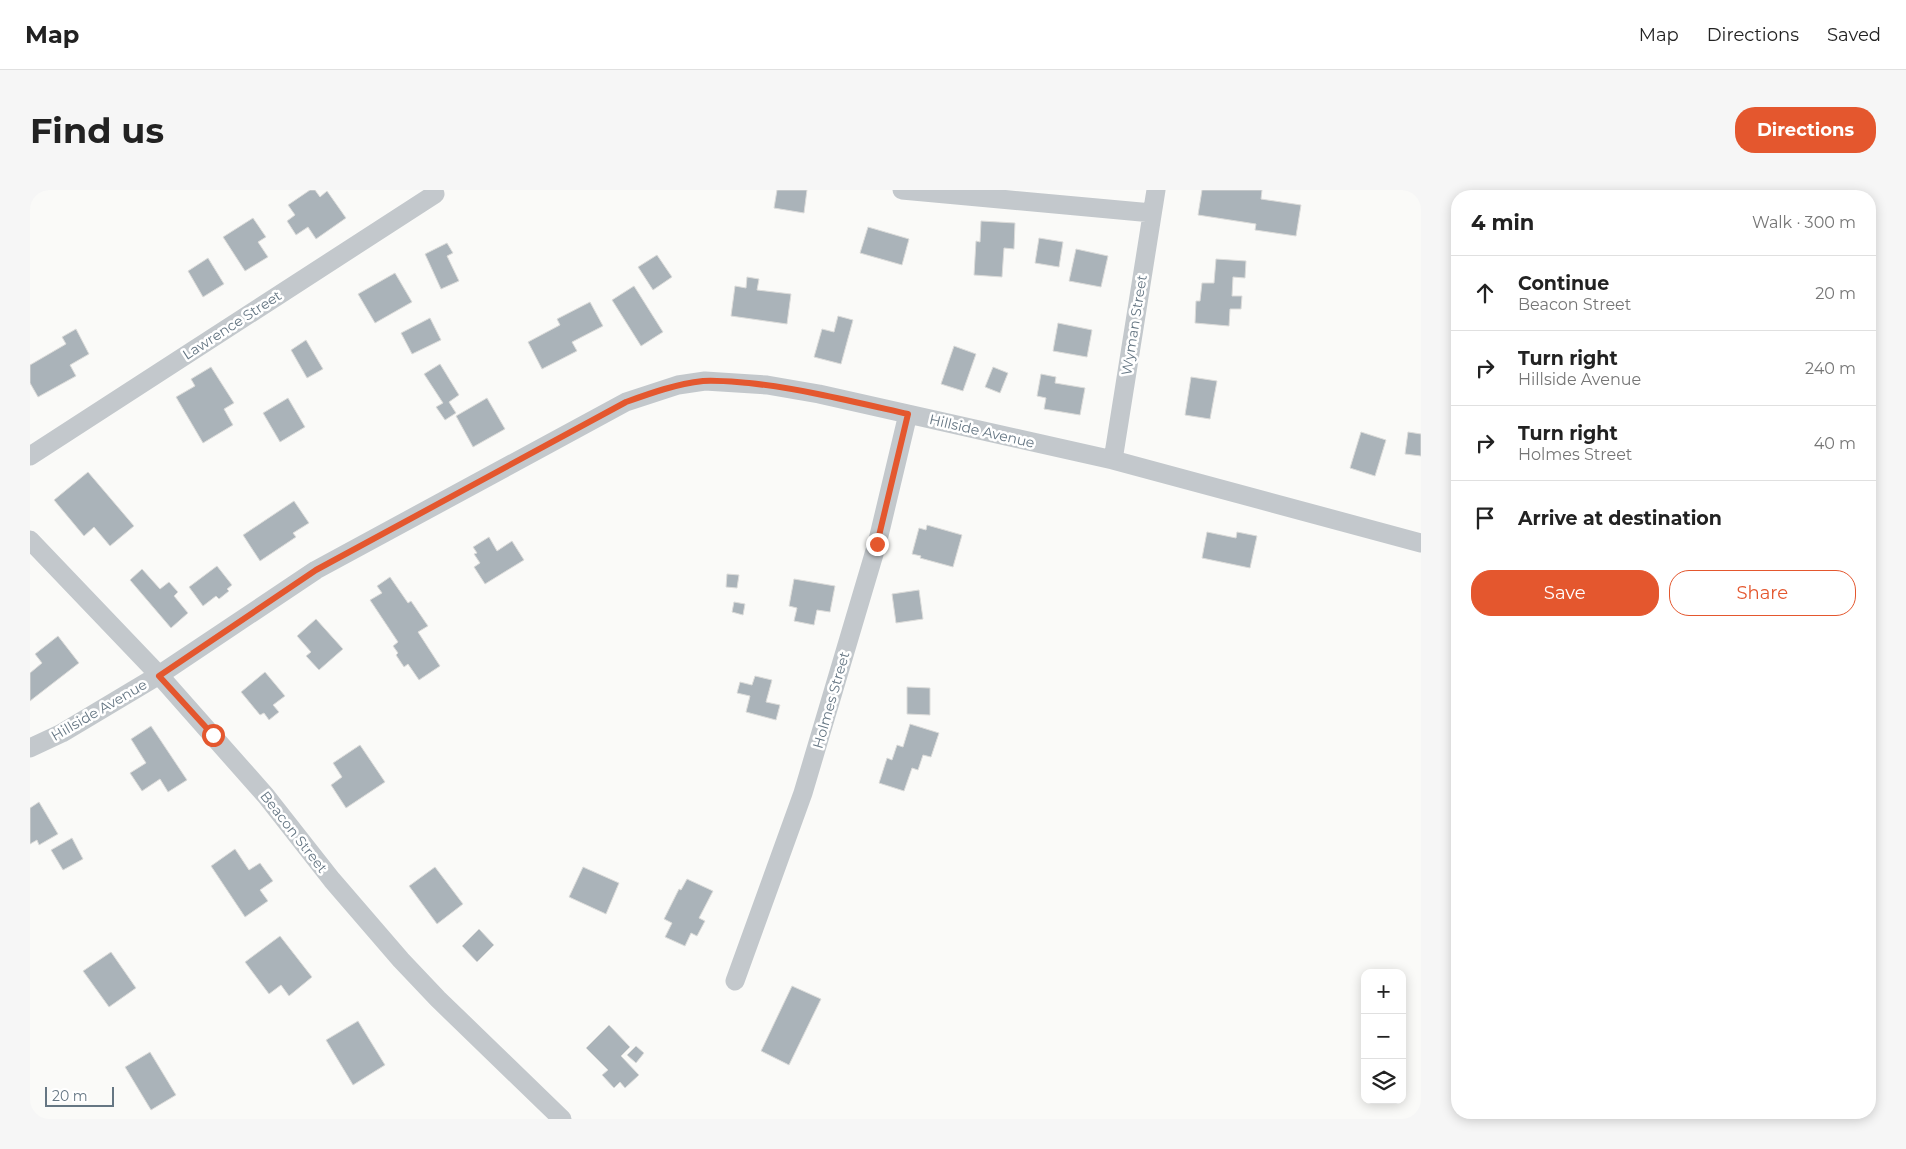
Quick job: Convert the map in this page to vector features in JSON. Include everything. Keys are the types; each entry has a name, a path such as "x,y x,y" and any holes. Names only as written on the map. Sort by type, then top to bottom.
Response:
{"street":[{"path":"902,190 1152,213"},
{"name":"Wyman Street","path":"1113,460 1156,190"},
{"name":"Lawrence Street","path":"30,456 435,194"},
{"name":"Hillside Avenue","path":"30,748 62,733 159,676 316,570 626,402 651,392 705,381 768,385 819,394 1113,460 1421,543"},
{"name":"Holmes Street","path":"735,981 803,793 877,544 908,414"},
{"name":"Beacon Street","path":"30,540 159,676 266,796 332,880 401,960 444,1005 562,1119"}],"building":[{"path":"310,190 315,190 320,197 327,191 346,218 316,239 308,227 296,235 287,221 295,215 288,205"},
{"path":"777,190 807,190 804,213 774,208"},
{"path":"1202,190 1262,190 1261,199 1301,205 1296,236 1255,230 1256,224 1198,215"},
{"path":"253,218 266,237 258,242 268,257 245,271 223,237"},
{"path":"981,221 1015,223 1014,249 1004,248 1002,277 974,275 976,241 980,242"},
{"path":"868,227 909,239 902,265 860,253"},
{"path":"1039,238 1063,242 1059,267 1035,263"},
{"path":"447,243 453,253 447,256 459,281 441,289 425,254"},
{"path":"1076,249 1108,256 1101,287 1069,281"},
{"path":"657,255 672,277 653,290 638,267"},
{"path":"208,258 224,284 203,297 188,271"},
{"path":"1216,259 1246,261 1245,278 1233,277 1232,296 1242,296 1241,309 1230,309 1229,326 1195,323 1196,301 1200,301 1202,283 1214,283"},
{"path":"395,273 412,302 375,323 358,294"},
{"path":"747,277 759,279 757,290 791,294 787,324 731,316 735,286 746,288"},
{"path":"634,286 663,332 641,346 612,300"},
{"path":"590,302 603,326 572,342 577,351 542,369 528,342 560,325 557,319"},
{"path":"838,316 853,320 841,364 814,357 822,329 834,332"},
{"path":"430,318 441,340 412,354 401,333"},
{"path":"1058,323 1092,330 1087,357 1053,351"},
{"path":"76,329 89,354 70,365 76,376 38,397 30,383 30,365 66,344 62,337"},
{"path":"306,340 323,369 307,378 291,350"},
{"path":"954,346 976,354 963,391 941,384"},
{"path":"440,364 459,395 449,402 456,413 445,420 436,407 443,403 424,374"},
{"path":"211,367 234,403 224,409 233,425 203,443 176,397 195,386 191,379"},
{"path":"993,367 1008,373 1000,393 985,387"},
{"path":"1041,374 1056,377 1055,383 1085,388 1080,415 1044,409 1046,398 1037,396"},
{"path":"1191,377 1217,381 1210,419 1185,415"},
{"path":"288,398 305,427 280,442 263,413"},
{"path":"487,398 505,429 473,447 456,416"},
{"path":"1361,432 1386,440 1375,476 1350,468"},
{"path":"1408,432 1421,434 1421,456 1405,454"},
{"path":"88,472 134,526 110,546 94,527 84,536 54,500"},
{"path":"294,501 309,523 293,533 296,537 260,561 243,535"},
{"path":"927,525 962,535 953,567 912,554 919,528 926,530"},
{"path":"1207,532 1236,538 1237,532 1257,536 1250,568 1202,558"},
{"path":"489,537 497,551 512,541 524,560 485,584 474,567 480,563 474,554 477,553 473,547"},
{"path":"217,566 232,585 227,589 229,591 219,599 216,596 203,606 189,587"},
{"path":"142,569 160,589 169,582 178,592 174,596 188,613 171,628 130,580"},
{"path":"727,574 739,575 737,588 726,587"},
{"path":"390,577 408,603 411,601 428,626 418,632 440,666 419,680 408,664 404,667 396,655 398,653 393,646 398,642 370,600 382,593 377,586"},
{"path":"794,579 835,586 830,612 817,610 814,625 794,621 797,608 789,606"},
{"path":"919,590 923,619 896,623 892,594"},
{"path":"734,602 745,604 743,615 732,612"},
{"path":"316,619 343,649 319,670 306,656 311,652 297,636"},
{"path":"58,636 79,663 30,701 30,673 42,663 35,654"},
{"path":"265,672 285,696 273,705 279,712 269,720 264,713 260,715 241,692"},
{"path":"755,676 772,680 766,702 780,705 776,720 746,712 750,696 737,693 740,682 752,685"},
{"path":"907,687 930,688 930,715 907,714"},
{"path":"910,724 939,733 931,757 923,755 918,770 912,768 904,791 879,783 887,758 892,760 897,745 903,747"},
{"path":"151,726 187,780 168,792 160,779 142,791 130,773 146,763 131,739"},
{"path":"360,745 385,782 346,808 331,785 342,777 333,763"},
{"path":"39,802 58,834 39,845 37,840 30,844 30,808"},
{"path":"72,838 83,859 63,870 51,850"},
{"path":"235,849 249,870 260,863 273,881 260,890 268,901 245,917 211,866"},
{"path":"435,867 463,904 437,924 409,886"},
{"path":"583,867 619,883 606,914 569,897"},
{"path":"687,879 713,891 699,918 705,921 697,936 691,933 685,946 665,937 672,923 664,919 679,889 681,890"},
{"path":"479,929 494,945 477,962 462,946"},
{"path":"280,936 312,977 289,996 281,985 269,994 245,962"},
{"path":"111,952 136,988 109,1007 83,971"},
{"path":"792,986 821,999 789,1065 761,1051"},
{"path":"358,1021 385,1065 353,1085 326,1040"},
{"path":"609,1025 630,1047 621,1056 639,1075 625,1088 620,1082 614,1088 602,1075 608,1070 586,1048"},
{"path":"636,1046 644,1053 636,1063 627,1055"},
{"path":"150,1052 176,1095 151,1110 125,1067"}],"route":[{"path":"213,735 159,676 316,570 626,402 651,392 705,381 736,382 768,385 819,394 908,414 877,544"}]}
